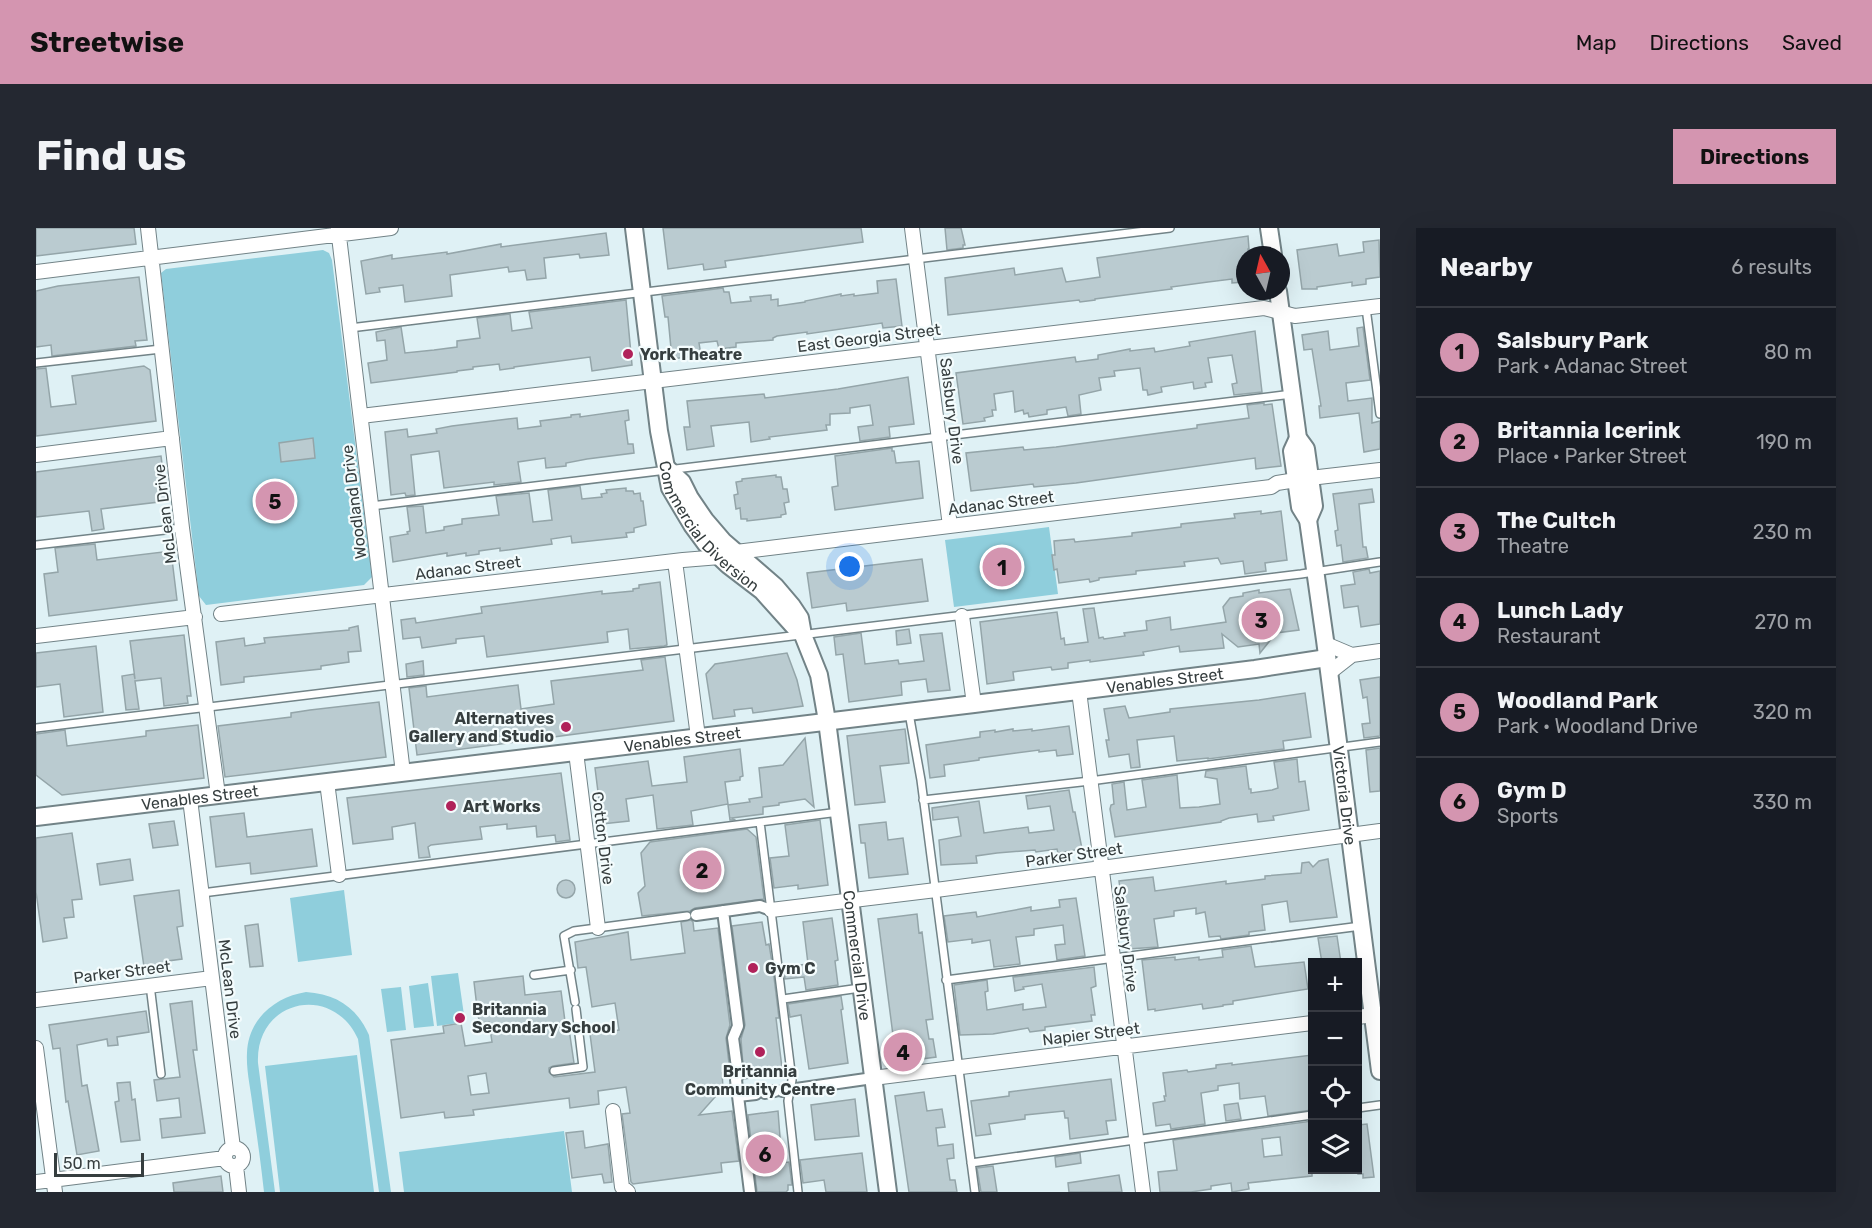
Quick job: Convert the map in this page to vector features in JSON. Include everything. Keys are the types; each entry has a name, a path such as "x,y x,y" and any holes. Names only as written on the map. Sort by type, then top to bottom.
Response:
{"street":[{"name":"McLean Drive","path":"148,228 182,528 218,795"},
{"path":"36,272 338,231 392,228"},
{"path":"634,228 659,431 668,469"},
{"name":"Salsbury Drive","path":"912,228 950,526"},
{"path":"1269,228 1272,246"},
{"name":"Woodland Drive","path":"338,231 403,773"},
{"name":"Victoria Drive","path":"1279,300 1298,438 1292,451 1301,482 1314,506 1308,520 1328,659 1370,1015 1380,1071"},
{"name":"East Georgia Street","path":"361,416 1264,308 1296,316 1373,307"},
{"path":"36,455 172,438"},
{"name":"Commercial Diversion","path":"668,469 670,488 700,537 728,555 803,635 819,675 827,721"},
{"name":"Adanac Street","path":"221,614 728,555 1271,487 1277,483 1301,482 1380,470"},
{"path":"675,561 698,737"},
{"path":"962,616 974,704"},
{"path":"36,636 195,617"},
{"name":"Venables Street","path":"36,817 974,704 1380,651"},
{"path":"1328,659 1352,655"},
{"name":"Salsbury Drive","path":"1079,691 1143,1192"},
{"name":"Commercial Drive","path":"827,721 888,1192"},
{"name":"Cotton Drive","path":"576,752 598,928"},
{"path":"327,782 339,875"},
{"name":"McLean Drive","path":"190,799 213,978 231,1157 239,1192"},
{"name":"Parker Street","path":"771,910 1380,831"},
{"path":"692,915 760,906 771,910"},
{"path":"723,912 738,1026 733,1038 738,1075 736,1080 750,1192"},
{"name":"Parker Street","path":"36,1000 213,978"},
{"name":"Napier Street","path":"873,1078 1308,1023"},
{"path":"36,1047 54,1186"},
{"path":"738,1096 873,1078"},
{"path":"613,1111 622,1187 628,1192"},
{"path":"36,1182 54,1186 231,1157"}],"lane":[{"path":"350,328 1170,228"},
{"path":"1373,307 1380,414"},
{"path":"36,363 161,350"},
{"path":"371,506 1292,394"},
{"path":"36,545 182,528"},
{"path":"36,728 962,616 1376,563"},
{"path":"909,711 936,890 975,1192"},
{"path":"923,800 1090,781 1380,742"},
{"path":"202,893 838,812"},
{"path":"760,822 792,1080 774,1092 788,1101 798,1192"},
{"path":"554,1071 584,1067 564,936 574,931 692,915"},
{"path":"946,980 1361,926"},
{"path":"534,975 571,970"},
{"path":"150,985 161,1074"},
{"path":"783,999 862,988"},
{"path":"1362,1108 1380,1106"},
{"path":"970,1163 1308,1116"}],"shaded area":[{"path":"323,250 329,253 332,260 372,577 364,585 206,605 199,596 161,273 166,269"},
{"path":"1049,527 1058,594 954,607 945,540"},
{"path":"344,890 352,955 298,962 290,898"},
{"path":"458,973 465,1022 437,1026 431,976"},
{"path":"428,983 434,1026 414,1028 409,986"},
{"path":"401,987 406,1030 387,1032 381,989"},
{"path":"306,992 327,996 345,1004 358,1017 369,1035 391,1192 379,1192 358,1039 346,1021 331,1010 314,1005 297,1006 281,1013 269,1025 260,1042 258,1063 275,1192 264,1192 248,1074 249,1041 252,1030 265,1012 284,999"},
{"path":"357,1055 374,1192 280,1192 265,1066"},
{"path":"564,1131 572,1192 404,1192 399,1152"}],"building":[{"path":"36,228 134,228 136,244 36,256"},
{"path":"663,228 861,228 863,242 725,261 726,267 704,270 703,264 668,269"},
{"path":"945,228 961,228 965,245 963,248 947,250"},
{"path":"606,233 609,255 580,258 579,254 544,258 546,278 527,280 525,270 509,272 508,267 450,275 452,296 405,302 403,285 379,288 380,292 366,294 361,261 392,255 392,259 447,252 447,254 501,244 501,247"},
{"path":"1248,236 1249,246 1236,246 1236,283 1232,283 1232,279 1080,302 1079,300 948,315 945,278 1014,268 1015,275 1062,268 1066,282 1100,277 1097,258"},
{"path":"1379,240 1380,277 1366,279 1366,284 1352,286 1352,282 1317,287 1317,289 1302,289 1297,250 1337,244 1339,256 1364,252 1363,242"},
{"path":"139,277 147,340 135,341 136,346 52,356 51,345 36,347 36,291 58,286"},
{"path":"896,279 902,326 883,328 882,323 807,334 807,332 777,336 773,340 736,343 736,347 719,349 717,341 699,343 701,355 672,359 668,317 665,317 662,296 723,288 724,292 729,292 731,303 751,301 750,297 771,295 771,300 778,299 778,306 841,294 841,296 854,294 854,296 878,293 877,281"},
{"path":"626,300 632,365 592,371 590,357 500,370 499,364 473,367 473,369 457,372 371,383 368,363 387,360 385,340 377,341 376,332 401,327 405,353 434,350 457,347 457,341 480,338 477,318 510,314 512,331 532,328 529,312"},
{"path":"1363,327 1370,380 1346,383 1348,401 1372,398 1372,423 1380,421 1380,449 1364,452 1359,413 1320,418 1319,406 1321,406 1312,349 1304,350 1302,335 1328,331 1330,350 1359,346 1357,328"},
{"path":"1255,331 1262,392 1234,395 1232,384 1237,383 1232,355 1208,358 1212,382 1205,383 1206,387 1194,389 1193,382 1161,387 1162,392 1148,395 1147,390 1143,390 1140,368 1114,371 1115,376 1099,378 1101,390 1079,395 1081,414 1068,416 1066,407 1047,410 1047,414 1029,417 1028,413 1024,414 1023,410 1015,412 1013,391 994,394 996,410 992,410 993,416 984,418 985,421 963,424 956,373 1075,357 1076,362 1098,359 1098,355 1130,349 1130,351 1154,348 1155,352 1190,346 1189,342"},
{"path":"144,366 150,370 156,421 36,436 36,369 46,368 51,407 76,404 72,376"},
{"path":"908,377 914,424 889,427 890,437 860,441 858,427 873,425 870,405 850,408 850,413 830,414 830,425 826,425 827,430 769,437 770,439 751,442 749,422 711,426 714,446 687,450 684,427 690,427 687,401 764,394 765,398"},
{"path":"1264,403 1264,405 1272,404 1281,466 1256,469 1255,458 1076,483 1034,487 1033,484 971,491 966,453 1023,447 1024,450 1056,447 1197,428 1197,425 1249,418 1247,405"},
{"path":"628,410 629,420 625,421 628,444 633,444 634,453 587,459 566,463 566,466 546,468 545,458 518,462 521,482 494,485 494,482 444,488 439,451 411,455 415,495 406,496 405,493 391,495 385,432 407,429 408,437 437,433 436,429 452,426 517,418 518,429 541,426 540,421 571,417 571,415 580,414 580,417"},
{"path":"313,438 315,458 281,462 279,443"},
{"path":"892,448 896,463 919,461 923,498 835,510 832,487 838,486 835,456"},
{"path":"161,456 167,501 101,509 104,529 92,531 89,511 36,517 36,472"},
{"path":"776,475 776,477 781,477 783,489 787,489 789,502 784,503 786,514 781,517 747,521 747,519 741,519 740,508 736,509 734,495 738,494 736,482 742,479"},
{"path":"580,486 582,499 602,497 601,494 607,493 606,490 626,488 626,491 633,491 634,494 640,493 646,525 634,528 634,532 626,533 627,537 572,543 571,536 551,539 552,544 500,551 500,548 479,551 479,554 466,556 466,553 447,556 447,553 393,562 390,537 408,534 407,532 410,531 407,507 423,506 426,533 462,524 462,519 499,515 496,496 529,493 533,522 552,520 548,490"},
{"path":"1372,489 1374,502 1359,504 1363,547 1366,547 1368,558 1343,562 1341,545 1337,546 1335,531 1338,530 1333,494"},
{"path":"1261,511 1261,514 1281,511 1287,560 1265,563 1266,571 1245,574 1243,561 1221,564 1218,558 1184,562 1185,566 1136,571 1136,574 1099,578 1099,580 1090,582 1089,579 1059,583 1057,569 1054,570 1052,555 1055,555 1054,541 1074,539 1075,542 1132,536 1132,533 1181,527 1181,524 1235,518 1234,514"},
{"path":"95,544 97,560 171,551 177,600 49,616 44,574 58,572 55,548"},
{"path":"922,559 928,601 847,611 846,603 812,608 807,573"},
{"path":"1369,569 1370,573 1380,571 1380,624 1361,627 1358,606 1344,608 1341,586 1355,584 1353,572"},
{"path":"660,582 667,645 664,646 630,649 628,629 607,632 608,642 487,657 484,636 456,639 456,643 422,648 420,637 403,639 401,620 415,618 416,623 482,613 481,607 602,591 602,594 633,591 639,588 639,585"},
{"path":"1290,589 1299,630 1276,633 1260,653 1259,644 1238,647 1222,634 1224,648 1180,652 1179,646 1143,652 1144,655 1068,663 1068,668 1052,670 1051,667 1013,672 1014,680 987,684 980,622 1057,612 1061,639 1064,638 1065,645 1088,642 1083,609 1094,608 1099,638 1104,639 1147,630 1146,621 1170,617 1171,630 1226,622 1223,607 1230,598 1259,590 1259,593"},
{"path":"358,626 361,651 348,652 349,662 321,666 321,669 244,677 244,682 221,685 216,642 244,638 245,646 265,643 264,638 349,630 349,628"},
{"path":"909,629 911,643 897,645 896,631"},
{"path":"861,633 865,664 898,660 899,664 924,661 920,635 942,633 950,690 928,692 926,679 901,682 902,695 849,702 843,654 836,655 834,637"},
{"path":"184,635 191,696 187,696 188,703 164,706 161,678 135,681 139,709 126,710 122,676 134,674 135,679 130,641"},
{"path":"96,646 103,712 64,717 60,684 36,687 36,653"},
{"path":"787,653 803,706 753,713 752,708 734,710 735,716 713,719 706,674 715,664"},
{"path":"665,657 674,721 417,755 409,688 426,686 427,697 518,685 521,709 554,704 551,681 643,670 641,660"},
{"path":"423,661 424,675 407,677 406,664"},
{"path":"1380,677 1380,736 1364,738 1362,724 1370,723 1367,697 1363,698 1360,680"},
{"path":"1305,693 1311,737 1283,741 1284,749 1177,761 1174,736 1137,740 1140,767 1131,768 1129,754 1109,757 1104,709 1125,706 1129,718 1170,712 1170,709"},
{"path":"379,702 386,757 225,777 218,726 291,717 291,713 310,710"},
{"path":"198,725 204,778 62,795 36,775 36,734 65,730 67,746 146,736 146,731"},
{"path":"1069,726 1073,754 1057,756 1056,750 1039,752 1039,750 979,758 979,760 944,765 945,776 930,778 926,745 980,737 980,732 995,730 995,732 1032,729 1032,731"},
{"path":"905,729 909,763 880,766 885,802 855,805 847,736"},
{"path":"805,738 814,807 805,799 779,803 779,805 763,807 763,814 730,820 728,805 750,802 749,799 762,797 759,768 783,765"},
{"path":"1380,748 1380,791 1370,792 1366,750"},
{"path":"740,749 743,776 740,780 725,782 728,804 691,811 693,825 657,829 653,795 626,799 629,821 602,824 595,768 648,761 652,786 687,782 684,757"},
{"path":"1297,759 1299,782 1305,781 1309,810 1273,816 1274,820 1258,822 1257,814 1229,818 1221,822 1115,837 1110,809 1114,804 1112,784 1124,782 1127,810 1146,807 1142,780 1177,775 1180,808 1199,807 1220,804 1217,779 1205,777 1206,771 1246,766 1251,793 1278,788 1274,762"},
{"path":"561,773 570,840 556,842 555,835 537,837 536,826 507,829 507,824 480,827 482,839 431,845 428,847 430,857 419,858 415,823 392,827 393,839 353,844 347,798"},
{"path":"1069,790 1082,849 1058,853 1057,849 997,853 976,856 977,863 941,865 939,840 961,836 958,817 933,820 932,808 979,801 984,833 1028,827 1029,833 1054,830 1050,806 1028,809 1026,796"},
{"path":"244,813 247,837 312,829 317,866 251,874 250,863 216,867 210,817"},
{"path":"820,820 828,885 798,889 798,885 774,888 770,858 789,856 785,825"},
{"path":"174,821 178,845 153,848 149,824"},
{"path":"886,822 888,840 903,838 908,874 869,878 865,843 861,843 859,825"},
{"path":"747,829 756,837 764,899 642,916 638,893 645,886 641,853 650,842"},
{"path":"72,833 82,899 72,900 74,917 64,918 67,938 43,942 36,892 36,838"},
{"path":"130,859 133,880 100,885 97,864"},
{"path":"1328,859 1337,917 1290,922 1287,901 1262,905 1265,930 1221,939 1220,936 1209,937 1205,912 1196,914 1196,908 1174,911 1174,916 1154,919 1158,947 1128,949 1119,881 1153,877 1155,891 1226,881 1226,884 1265,879 1265,876 1301,873 1302,863 1309,862 1313,867 1319,861"},
{"path":"566,880 572,883 575,889 572,895 566,898 560,895 557,889 560,883"},
{"path":"179,890 183,926 177,927 182,959 144,967 134,896"},
{"path":"1076,898 1085,956 1057,960 1055,945 1065,944 1063,925 1034,929 1034,935 1016,937 1020,964 994,967 990,940 972,943 972,939 948,942 944,916 976,912 977,917 1031,907 1031,911 1060,907 1059,900"},
{"path":"917,914 919,933 922,932 933,1019 926,1020 929,1039 933,1039 936,1057 893,1063 890,1044 894,1043 878,919"},
{"path":"832,918 838,960 835,961 838,985 806,990 804,977 785,979 784,967 808,964 803,922"},
{"path":"691,920 694,931 718,928 730,1025 726,1038 730,1072 722,1073 723,1088 699,1115 732,1111 739,1161 721,1163 722,1172 633,1184 622,1114 630,1113 626,1087 598,1091 599,1104 570,1108 569,1098 473,1110 474,1115 445,1118 444,1112 401,1118 391,1040 444,1033 443,1026 461,1023 465,1046 492,1042 489,1022 480,1023 474,982 523,976 525,995 561,991 566,1029 569,1029 574,1063 553,1066 549,1068 549,1072 554,1077 595,1072 590,1034 619,1030 615,1003 592,1007 586,967 578,968 575,942 628,932 631,960 685,953 681,922","holes":["486,1073 489,1093 471,1095 468,1076"]},
{"path":"762,922 766,945 769,944 773,969 782,1068 774,1069 774,1075 744,1079 741,1039 745,1025 732,926"},
{"path":"258,924 263,966 250,967 245,926"},
{"path":"1337,936 1340,958 1321,958 1318,938"},
{"path":"1251,946 1255,967 1304,962 1308,989 1233,1001 1233,1004 1203,1009 1202,1004 1148,1010 1142,960 1199,957 1199,960 1223,957 1222,950"},
{"path":"1094,967 1096,986 1091,988 1095,1015 1091,1015 1092,1021 1045,1027 1045,1030 1030,1032 1028,1028 993,1034 960,1035 954,985 987,980 988,991 985,992 987,1010 1023,1004 1023,1010 1046,1007 1042,984 1023,987 1024,989 1015,991 1013,977"},
{"path":"841,996 848,1063 809,1069 801,1015 790,1017 788,1004"},
{"path":"192,1001 197,1050 193,1050 205,1133 162,1138 160,1119 181,1117 179,1098 157,1101 154,1080 180,1077 170,1004"},
{"path":"146,1011 149,1032 117,1037 118,1045 108,1046 107,1039 77,1045 82,1086 87,1085 99,1151 77,1155 68,1101 66,1102 60,1048 53,1049 49,1025"},
{"path":"1308,1056 1308,1111 1268,1116 1265,1096 1240,1099 1239,1083 1218,1086 1218,1090 1201,1093 1205,1124 1171,1129 1170,1124 1156,1126 1153,1103 1165,1101 1164,1096 1166,1096 1163,1073 1216,1068 1216,1065 1232,1063 1232,1065"},
{"path":"1111,1079 1116,1120 1106,1121 1108,1134 1070,1139 1068,1118 1065,1118 1064,1111 1025,1115 1025,1119 989,1124 991,1134 976,1136 971,1101 1009,1096 1009,1092"},
{"path":"130,1082 132,1100 135,1099 140,1140 121,1142 115,1102 119,1101 117,1083"},
{"path":"924,1092 927,1111 942,1109 945,1127 936,1128 938,1146 953,1144 954,1158 947,1159 950,1180 955,1180 957,1192 909,1192 895,1096"},
{"path":"855,1099 859,1136 815,1140 811,1105"},
{"path":"1238,1103 1241,1119 1226,1121 1224,1105"},
{"path":"778,1111 782,1163 789,1162 792,1185 788,1185 786,1192 757,1192 748,1115"},
{"path":"1308,1122 1308,1174 1312,1176 1248,1183 1249,1189 1232,1192 1231,1183 1191,1192 1160,1192 1158,1172 1177,1170 1173,1140","holes":["1280,1137 1282,1155 1264,1157 1262,1139"]},
{"path":"1367,1124 1374,1177 1363,1178 1362,1174 1362,1125"},
{"path":"583,1131 585,1148 608,1144 612,1182 604,1183 602,1174 572,1178 566,1133"},
{"path":"862,1153 867,1192 826,1192 824,1180 803,1183 800,1160"},
{"path":"1080,1153 1081,1163 1056,1167 1055,1157"},
{"path":"993,1166 997,1192 981,1192 977,1168"},
{"path":"1119,1175 1122,1192 1069,1192 1068,1183"},
{"path":"221,1176 223,1192 174,1192 173,1183"}],"place":[{"name":"York Theatre","path":"628,354"},
{"name":"Woodland Park","path":"275,501"},
{"name":"Salsbury Park","path":"1002,567"},
{"name":"The Cultch","path":"1261,620"},
{"name":"Alternatives Gallery and Studio","path":"566,727"},
{"name":"Art Works","path":"451,806"},
{"name":"Britannia Icerink","path":"702,870"},
{"name":"Gym C","path":"753,968"},
{"name":"Britannia Secondary School","path":"460,1018"},
{"name":"Britannia Community Centre","path":"760,1052"},
{"name":"Lunch Lady","path":"903,1052"},
{"name":"Gym D","path":"765,1154"}]}
